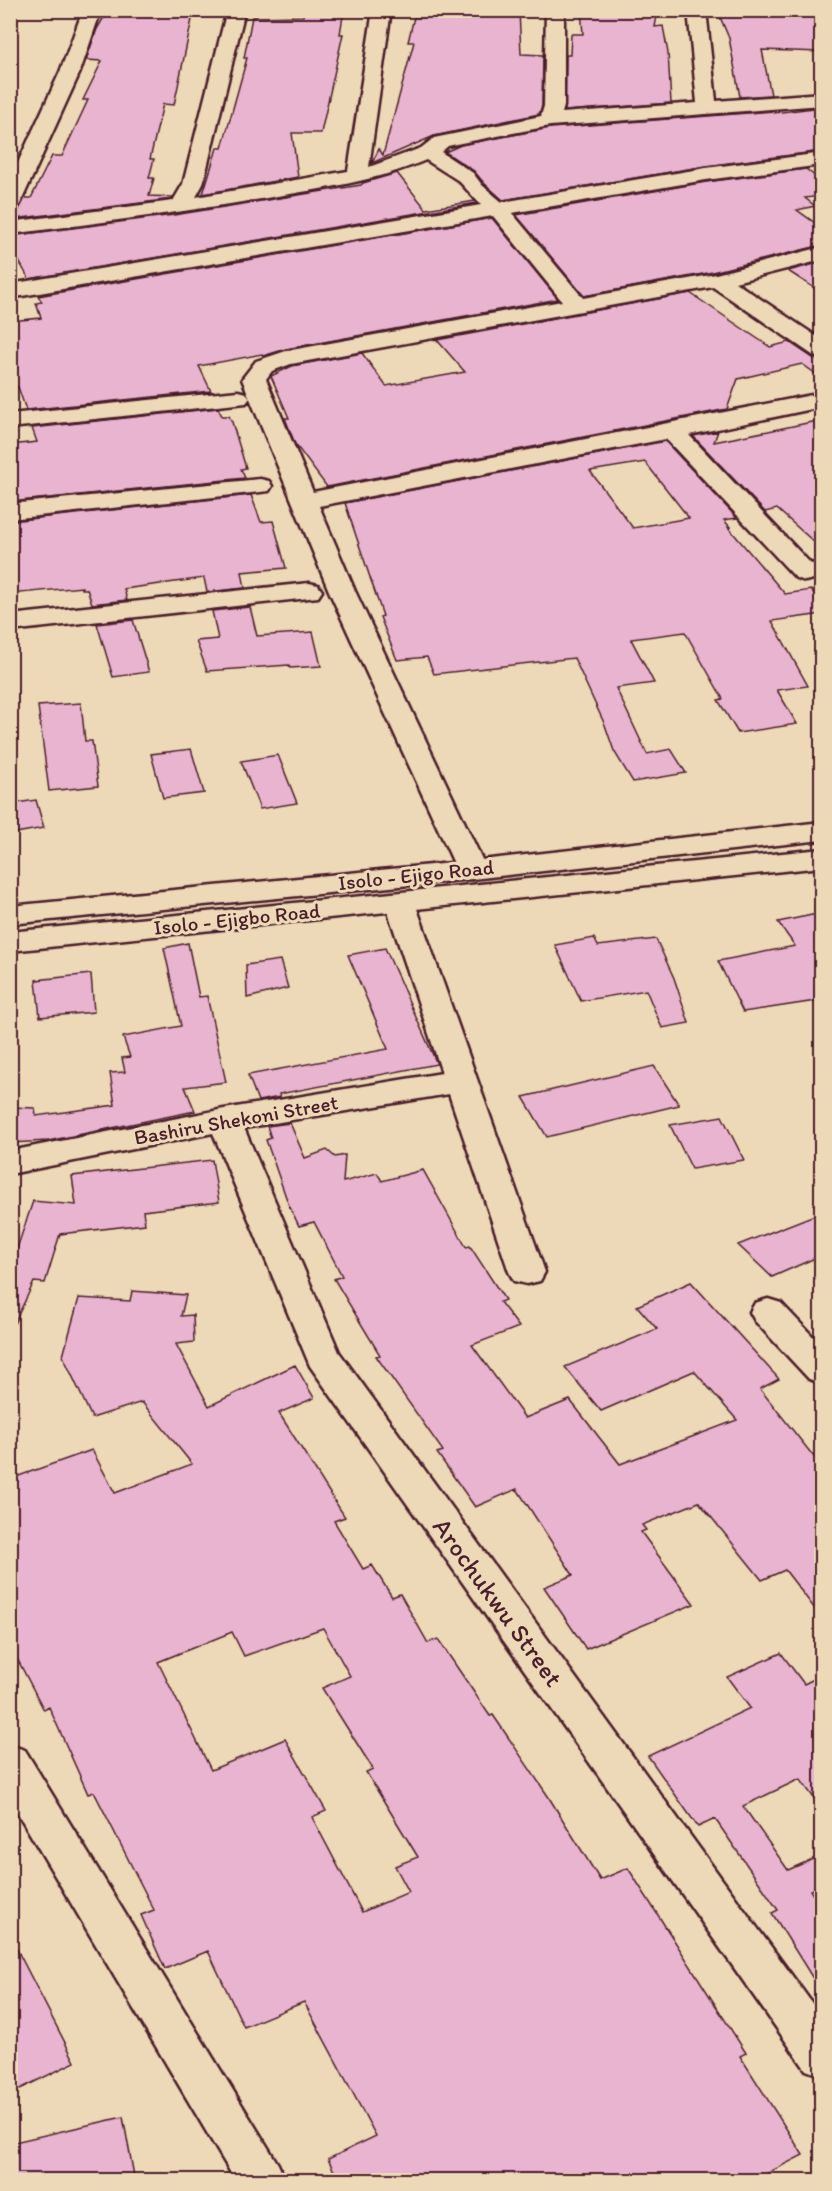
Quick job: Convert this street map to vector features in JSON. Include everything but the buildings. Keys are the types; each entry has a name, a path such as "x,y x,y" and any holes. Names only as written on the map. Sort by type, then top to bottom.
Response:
{"street":[{"path":"10,204 70,72 92,10"},
{"path":"181,206 193,184 236,10"},
{"path":"358,176 382,10"},
{"path":"550,120 554,106 555,10"},
{"path":"697,10 707,107"},
{"path":"10,228 181,206 358,176 393,167 428,152 441,142 550,120 822,99"},
{"path":"428,152 466,177 475,189 498,209 576,304"},
{"path":"10,291 706,174 822,159"},
{"path":"472,870 342,591 254,379 264,366 286,358 717,280 822,253"},
{"path":"717,280 822,351"},
{"path":"10,421 238,398"},
{"path":"306,501 822,400"},
{"path":"672,431 816,577"},
{"path":"10,512 261,486"},
{"path":"10,623 309,591"},
{"name":"Isolo - Ejigo Road","path":"10,915 472,870 822,831"},
{"name":"Isolo - Ejigbo Road","path":"10,942 822,858"},
{"path":"400,903 527,1272"},
{"name":"Bashiru Shekoni Street","path":"10,1163 224,1120 462,1081"},
{"name":"Arochukwu Street","path":"224,1120 323,1357 822,2055"},
{"path":"768,1312 822,1370"},
{"path":"10,1762 261,2181"}]}
